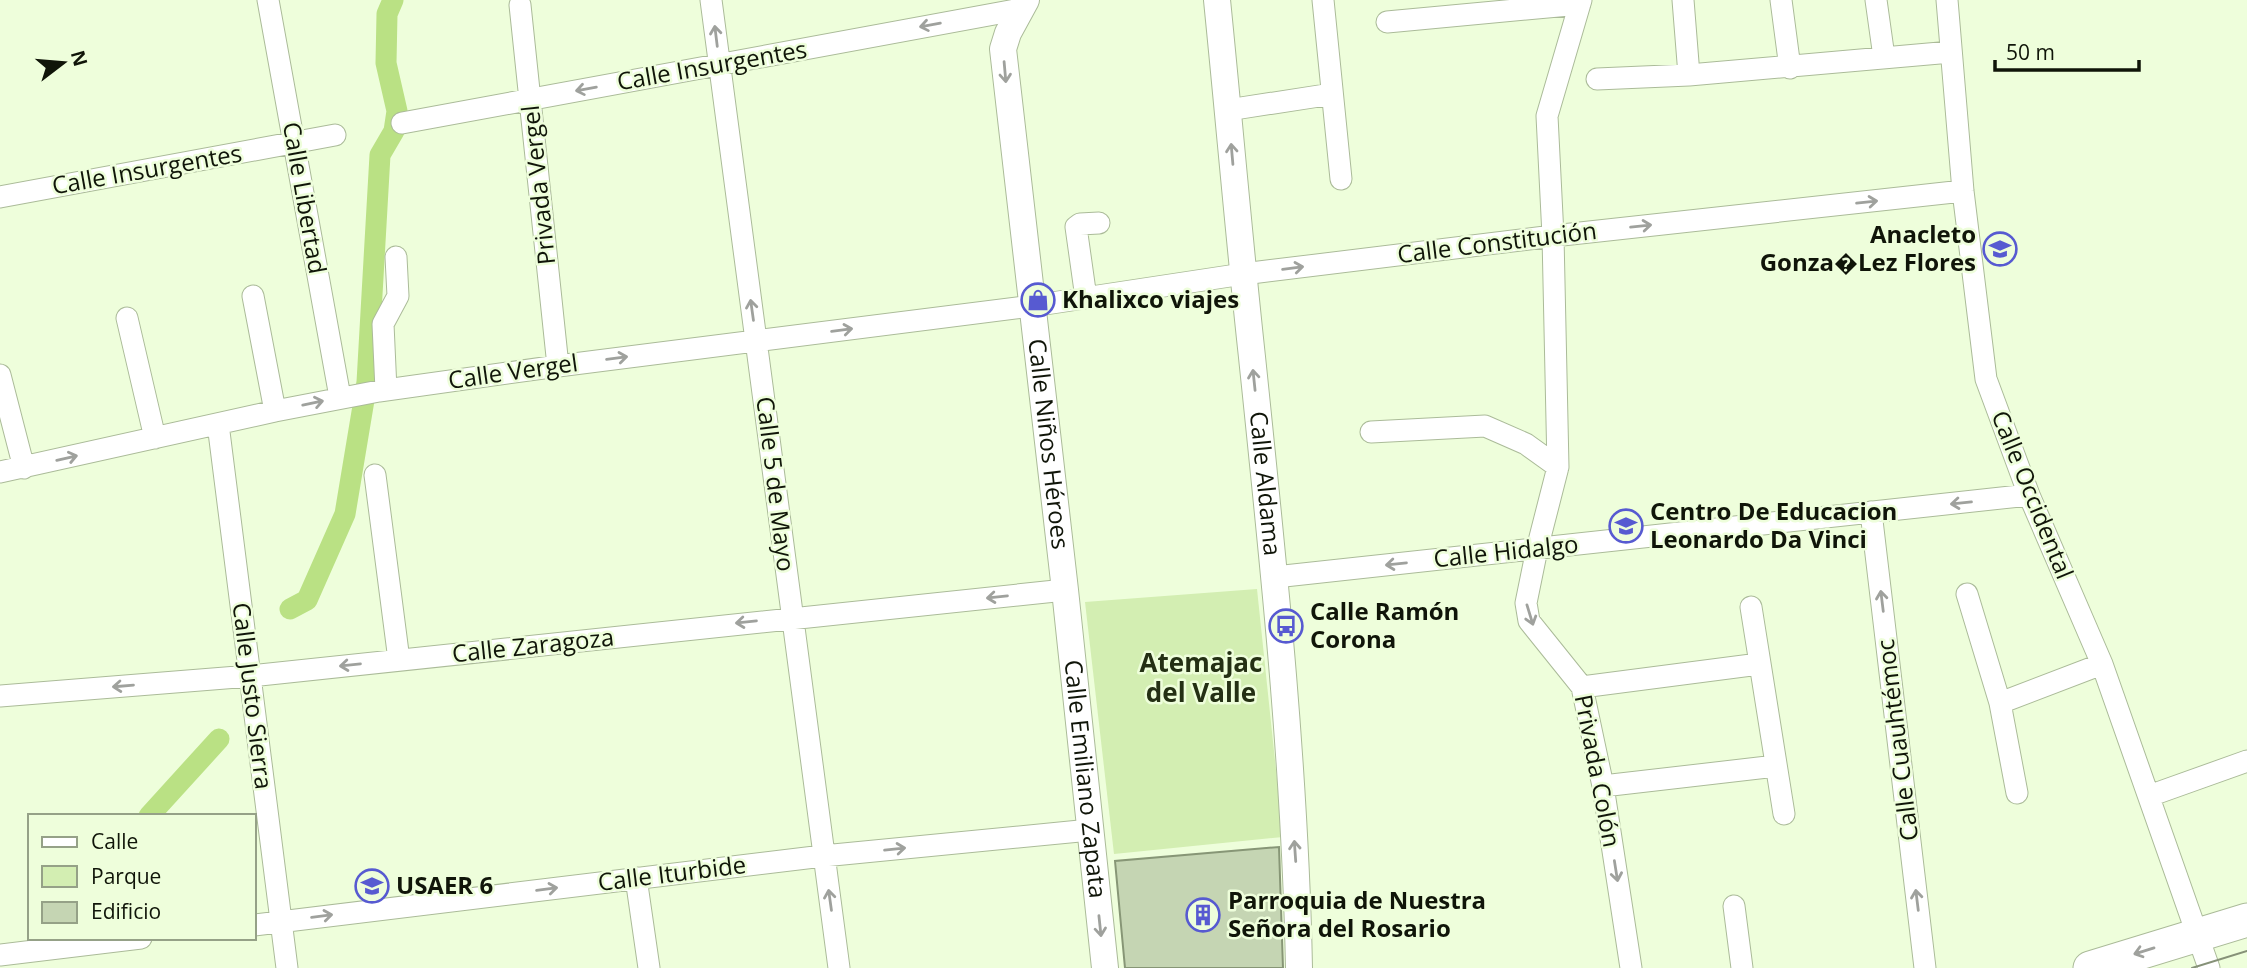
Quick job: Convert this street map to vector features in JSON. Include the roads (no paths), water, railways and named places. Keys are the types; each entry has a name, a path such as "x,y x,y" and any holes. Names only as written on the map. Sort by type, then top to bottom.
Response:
{"main road":[{"path":"2090,968 2247,920"}],"street":[{"name":"Calle Libertad","path":"268,0 344,396"},
{"name":"Calle 5 de Mayo","path":"711,0 839,968"},
{"name":"Calle Aldama","path":"1217,0 1275,577 1297,875 1299,968"},
{"path":"1323,0 1341,179"},
{"path":"1683,0 1689,75"},
{"path":"1781,0 1790,68"},
{"path":"1876,0 1884,57"},
{"name":"Calle Occidental","path":"1947,0 1963,191 1986,379 2029,495 2102,664 2209,968"},
{"path":"1387,22 1580,2"},
{"name":"Privada Colón","path":"1580,2 1547,117 1553,236 1558,467 1537,549 1527,603 1529,621 1582,687 1603,786 1632,968"},
{"name":"Calle Insurgentes","path":"402,123 1024,4"},
{"name":"Calle Niños Héroes","path":"1024,4 1007,33 1003,49 1065,590"},
{"name":"Privada Vergel","path":"520,5 558,366"},
{"path":"1597,79 1790,68 1951,52"},
{"path":"1228,110 1332,94"},
{"name":"Calle Insurgentes","path":"0,197 335,135"},
{"name":"Calle Constitución","path":"1032,306 1243,274 1553,236 1963,191"},
{"path":"1086,298 1076,227 1080,224 1099,223"},
{"path":"382,390 383,324 398,296 396,257"},
{"path":"253,296 275,411"},
{"name":"Calle Vergel","path":"0,472 344,396 1032,306"},
{"path":"127,318 155,438"},
{"path":"0,375 24,468"},
{"name":"Calle Justo Sierra","path":"218,424 287,968"},
{"path":"1371,432 1485,426 1526,444 1558,467"},
{"path":"375,475 400,660"},
{"name":"Calle Hidalgo","path":"1275,577 2029,495"},
{"name":"Calle Cuauhtémoc","path":"1871,512 1925,968"},
{"name":"Calle Zaragoza","path":"0,696 250,676 1065,590"},
{"name":"Calle Emiliano Zapata","path":"1065,590 1105,968"},
{"path":"1968,594 2000,703 2017,793"},
{"path":"1751,607 1784,814"},
{"path":"1582,687 1759,664"},
{"path":"2000,703 2102,664"},
{"path":"2149,796 2247,761"},
{"path":"1603,786 1776,766"},
{"name":"Calle Iturbide","path":"256,925 823,856 1090,830"},
{"path":"636,878 649,968"},
{"path":"1734,906 1742,968"},
{"path":"0,955 124,940"}],"waterway":[{"path":"290,609 307,600 345,514 367,382 380,155 394,131 397,111 386,63 387,14 393,0"},
{"path":"151,814 219,739"}],"tram line":[{"path":"2192,968 2247,951"}],"place":[{"name":"Anacleto Gonza�Lez Flores","path":"2000,249"},
{"name":"Khalixco viajes","path":"1038,300"},
{"name":"Centro De Educacion Leonardo Da Vinci","path":"1626,526"},
{"name":"Calle Ramón Corona","path":"1286,626"},
{"name":"USAER 6","path":"372,886"},
{"name":"Parroquia de Nuestra Señora del Rosario","path":"1203,915"}],"district":[{"name":"Atemajac del Valle","path":"1201,678"}]}
